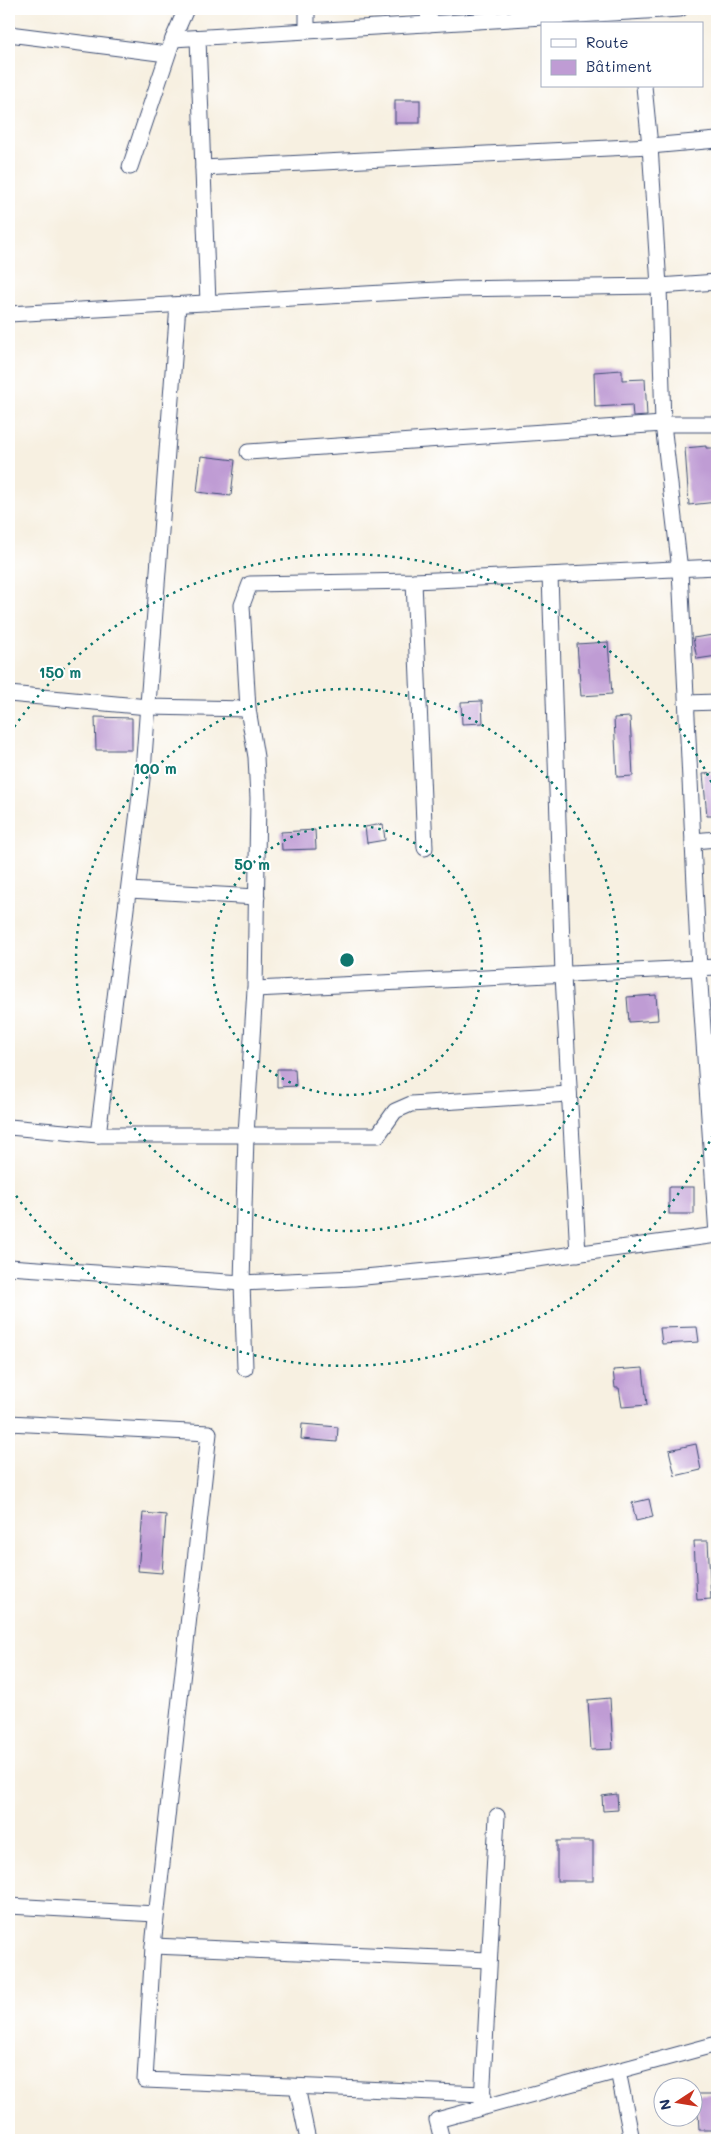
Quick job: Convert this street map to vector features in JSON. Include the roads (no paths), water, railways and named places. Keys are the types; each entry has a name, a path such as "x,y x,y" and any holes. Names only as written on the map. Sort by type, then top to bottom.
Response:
{"street":[{"path":"130,167 172,39 186,9"},
{"path":"307,9 307,31"},
{"path":"172,39 307,31 428,16 636,15 680,9"},
{"path":"9,34 168,54"},
{"path":"198,38 208,303"},
{"path":"9,1267 242,1283 354,1278 492,1265 717,1235 699,968 680,570 663,424 659,286 644,88"},
{"path":"203,168 650,146 717,140"},
{"path":"9,318 178,304 455,289 659,286 717,282"},
{"path":"98,1135 143,771 178,304"},
{"path":"248,452 663,424 717,424"},
{"path":"245,1368 242,1283 246,1135 255,989 257,897 256,757 248,709 242,605 250,584 414,581 717,567"},
{"path":"550,575 563,975 578,1254"},
{"path":"414,581 425,848"},
{"path":"9,694 148,707 248,709"},
{"path":"686,703 717,702"},
{"path":"693,841 717,839"},
{"path":"129,890 257,897"},
{"path":"255,989 717,967"},
{"path":"9,1127 98,1135 378,1135 396,1111 411,1104 569,1094"},
{"path":"9,1423 209,1433 156,1914 145,2080 297,2087 482,2101"},
{"path":"482,2101 497,1816"},
{"path":"9,1906 156,1914"},
{"path":"153,1946 489,1960"},
{"path":"442,2140 437,2120 482,2101 618,2071 717,2044"},
{"path":"618,2071 632,2140"},
{"path":"297,2087 308,2140"}]}
